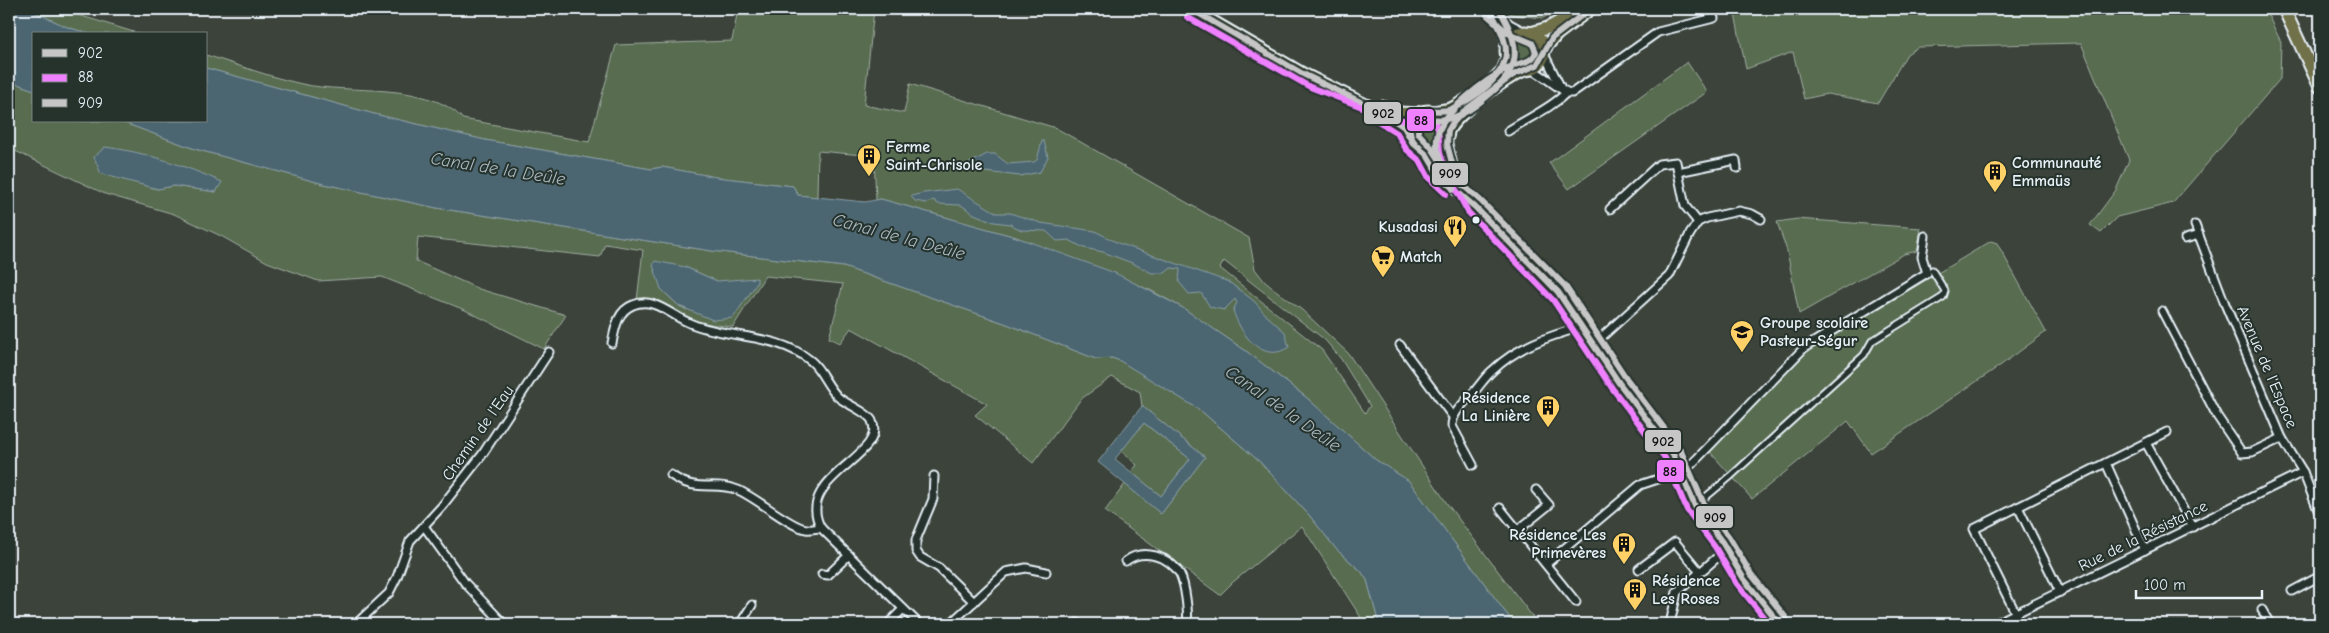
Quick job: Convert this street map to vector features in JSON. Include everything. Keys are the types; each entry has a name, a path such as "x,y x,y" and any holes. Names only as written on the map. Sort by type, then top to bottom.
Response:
{"main road":[{"path":"1191,9 1303,74 1385,114 1402,125 1413,143 1422,149 1435,149 1442,145 1447,134 1463,112 1513,75 1539,64 1544,52 1556,34 1590,9"},
{"path":"1324,84 1398,112 1418,114 1451,109 1481,91 1502,72 1513,36 1548,28 1581,9"},
{"path":"2284,9 2320,86"},
{"path":"1528,32 1541,40 1544,52"},
{"path":"1507,53 1514,66 1527,70"},
{"path":"1432,112 1443,118 1447,134"},
{"path":"1409,134 1410,122 1418,114"}],"street":[{"path":"1491,9 1510,24 1528,32"},
{"path":"1491,9 1500,27 1507,53"},
{"path":"1527,70 1539,73 1571,94 1659,31 1714,18"},
{"path":"1544,52 1564,90"},
{"path":"1508,131 1536,115 1564,90"},
{"path":"1447,134 1453,167 1475,206"},
{"path":"1422,149 1440,177 1475,206 1555,288 1619,383 1674,454 1695,506 1727,550 1744,579 1780,624"},
{"path":"1678,172 1736,160 1737,168"},
{"path":"1610,208 1659,164 1676,162 1685,206 1698,222"},
{"path":"1594,344 1669,276 1698,222 1707,218 1739,211 1761,219"},
{"name":"Avenue de l'Espace","path":"2195,225 2225,304 2282,438 2303,472 2320,515"},
{"path":"2185,239 2199,235"},
{"path":"1546,564 1640,485 1682,471 1804,348 1927,273 1922,258 1925,236"},
{"path":"1695,506 1732,476 1864,355 1872,341 1943,297 1945,291 1932,270"},
{"path":"612,343 620,317 625,309 634,304 650,303 691,324 763,339 790,350 813,363 836,394 870,418 873,429 868,444 820,492 816,512 821,528 919,624"},
{"path":"2162,311 2217,416 2242,453 2252,452 2282,438"},
{"path":"1473,465 1454,433 1452,426 1453,417 1484,379 1508,358 1544,337 1582,327"},
{"path":"1400,344 1453,417"},
{"name":"Chemin de l'Eau","path":"356,624 389,593 410,541 460,485 490,444 549,352"},
{"path":"2016,614 1974,528 2166,432"},
{"path":"2146,443 2193,527"},
{"path":"2106,463 2145,550"},
{"name":"Rue de la Résistance","path":"1994,624 2303,472"},
{"path":"671,475 688,485 735,489 760,501 801,528 810,530 821,528"},
{"path":"934,476 934,499 916,540 916,551 920,557 939,568 974,602"},
{"path":"1518,530 1549,505 1536,490"},
{"path":"2018,507 2060,592"},
{"path":"1500,508 1576,602"},
{"path":"424,526 465,584 504,624"},
{"path":"1639,569 1675,542 1699,571"},
{"path":"1670,624 1677,592 1699,571 1727,550"},
{"path":"1126,561 1133,556 1141,554 1155,555 1178,572 1184,590 1188,624"},
{"path":"822,574 828,575 849,555"},
{"path":"950,624 1006,572 1026,568 1046,569"},
{"path":"2292,591 2320,576"},
{"path":"740,624 752,605"},
{"path":"888,624 903,609"},
{"path":"2262,610 2270,624"}],"green space":[{"path":"28,9 59,9 134,32 83,32 67,27"},
{"path":"738,9 874,9 864,105 904,113 910,84 1056,128 1249,238 1255,269 1265,282 1302,310 1348,353 1448,505 1538,624 1514,624 1409,481 1376,460 1306,397 1246,351 1183,308 1150,290 1016,237 881,199 876,200 874,156 818,151 817,197 798,195 793,186 715,177 662,167 651,169 485,140 374,114 208,69 208,56 302,84 409,94 429,99 448,107 463,119 589,142 616,45 732,41","holes":["1224,261 1325,340 1341,359 1370,406 1365,413 1322,350 1220,268"]},
{"path":"1503,9 1559,9 1543,18 1513,15"},
{"path":"1734,9 2265,9 2281,42 2280,79 2173,203 2117,217 2101,233 2090,225 2116,190 2129,160 2081,43 1918,47 1907,54 1878,103 1827,94 1804,99 1793,52 1746,69"},
{"path":"1525,38 1534,42 1538,51 1534,60 1525,64 1516,60 1512,51 1516,42"},
{"path":"1687,62 1707,92 1569,189 1549,163"},
{"path":"9,81 32,89 32,122 122,122 195,149 324,184 437,208 712,251 844,267 1007,324 1096,359 1112,358 1121,361 1200,410 1260,462 1309,515 1337,550 1361,571 1367,580 1379,624 1362,624 1360,616 1302,526 1233,582 1220,595 1105,511 1125,484 1161,514 1205,457 1142,406 1140,392 1112,377 1081,399 1033,463 975,415 987,404 851,328 840,343 829,338 843,284 765,276 733,327 714,325 684,317 645,300 637,300 643,250 605,244 600,257 418,237 416,261 479,289 566,315 544,349 465,310 382,277 318,281 267,262 221,236 174,214 105,194 9,148","holes":["134,182 221,182 216,192 174,186 157,189","685,267 717,281 687,310 679,306 661,289"]},
{"path":"1428,117 1438,121 1442,131 1438,141 1428,145 1418,141 1414,131 1418,121"},
{"path":"1797,219 1921,228 1917,251 1904,254 1799,314 1787,251 1777,222"},
{"path":"1991,241 1997,243 2046,332 2001,365 1871,453 1848,421 1752,499 1710,452 1808,351"},
{"path":"1144,423 1190,459 1161,496 1131,472 1137,465 1121,451"}],"water":[{"path":"9,9 28,9 67,27 83,32 32,32 32,89 9,81"},
{"name":"Canal de la Deûle","path":"208,69 374,114 485,140 651,169 662,167 716,177 793,186 798,195 865,202 881,199 1016,237 1115,273 1183,308 1246,351 1307,398 1376,460 1409,481 1514,624 1379,624 1367,580 1361,571 1337,550 1309,515 1260,462 1200,410 1112,358 1096,359 1007,324 844,267 712,251 437,208 324,184 195,149 122,122 208,122"},
{"path":"1042,141 1044,141 1048,157 1040,172 1020,176 967,170 966,165 987,154 995,154 1008,164 1034,162 1037,160"},
{"path":"105,147 135,152 164,160 222,182 216,192 174,186 158,189 101,174 94,157"},
{"path":"957,189 997,213 1010,213 1041,223 1095,231 1118,243 1229,282 1254,301 1285,332 1289,347 1279,352 1262,350 1247,337 1236,319 1233,310 1237,303 1235,299 1224,310 1210,307 1201,293 1189,294 1179,282 1180,269 1171,268 1165,273 1152,273 1132,263 1103,252 1084,248 1069,240 1057,241 1046,231 1021,230 1010,224 994,222 974,214 961,205 938,204 934,200 926,203 915,201 911,196"},
{"path":"655,261 685,267 717,281 757,278 757,283 733,318 713,320 679,306 661,289 653,265"},
{"path":"1142,406 1205,457 1161,514 1098,462","holes":["1144,423 1190,459 1161,496 1115,459"]}],"transit line":[{"name":"902","path":"1191,9 1303,74 1385,114 1404,127 1413,143 1427,155 1440,177 1475,207 1558,292 1619,383 1673,454 1695,506 1722,542 1744,579 1780,624"},
{"name":"902","path":"1420,148 1413,139 1410,129 1412,119 1416,115 1425,111 1445,111 1465,102 1481,91 1500,71 1506,53 1505,43 1502,33 1489,9"},
{"name":"909","path":"1499,9 1512,35 1514,46 1512,68 1506,78 1470,110 1448,119 1422,121 1418,127 1418,133 1432,148 1447,171 1481,201 1565,286 1626,378 1680,449 1703,502 1729,537 1751,574 1787,619"},
{"name":"902","path":"1462,185 1453,167 1447,144 1448,131 1452,124 1463,112 1513,75 1537,65 1552,38 1590,9"},
{"name":"909","path":"1453,189 1438,151 1437,138 1440,128 1456,107 1478,87 1510,67 1532,59 1536,52 1532,43 1508,33 1487,15"},
{"name":"88","path":"1187,17 1310,87 1396,120 1428,120 1435,123 1438,128 1440,153 1446,171 1468,212 1553,300 1612,388 1665,458 1687,510 1715,547 1737,584 1769,624"},
{"name":"88","path":"1370,116 1397,133 1406,149 1420,161 1429,178 1446,194"}],"place":[{"name":"Ferme Saint-Chrisole","path":"869,177"},
{"name":"Communauté Emmaüs","path":"1995,193"},
{"name":"Kusadasi","path":"1455,248"},
{"name":"Match","path":"1383,278"},
{"name":"Groupe scolaire Pasteur-Ségur","path":"1742,353"},
{"name":"Résidence La Linière","path":"1548,428"},
{"name":"Résidence Les Primevères","path":"1624,565"},
{"name":"Résidence Les Roses","path":"1635,611"}]}
